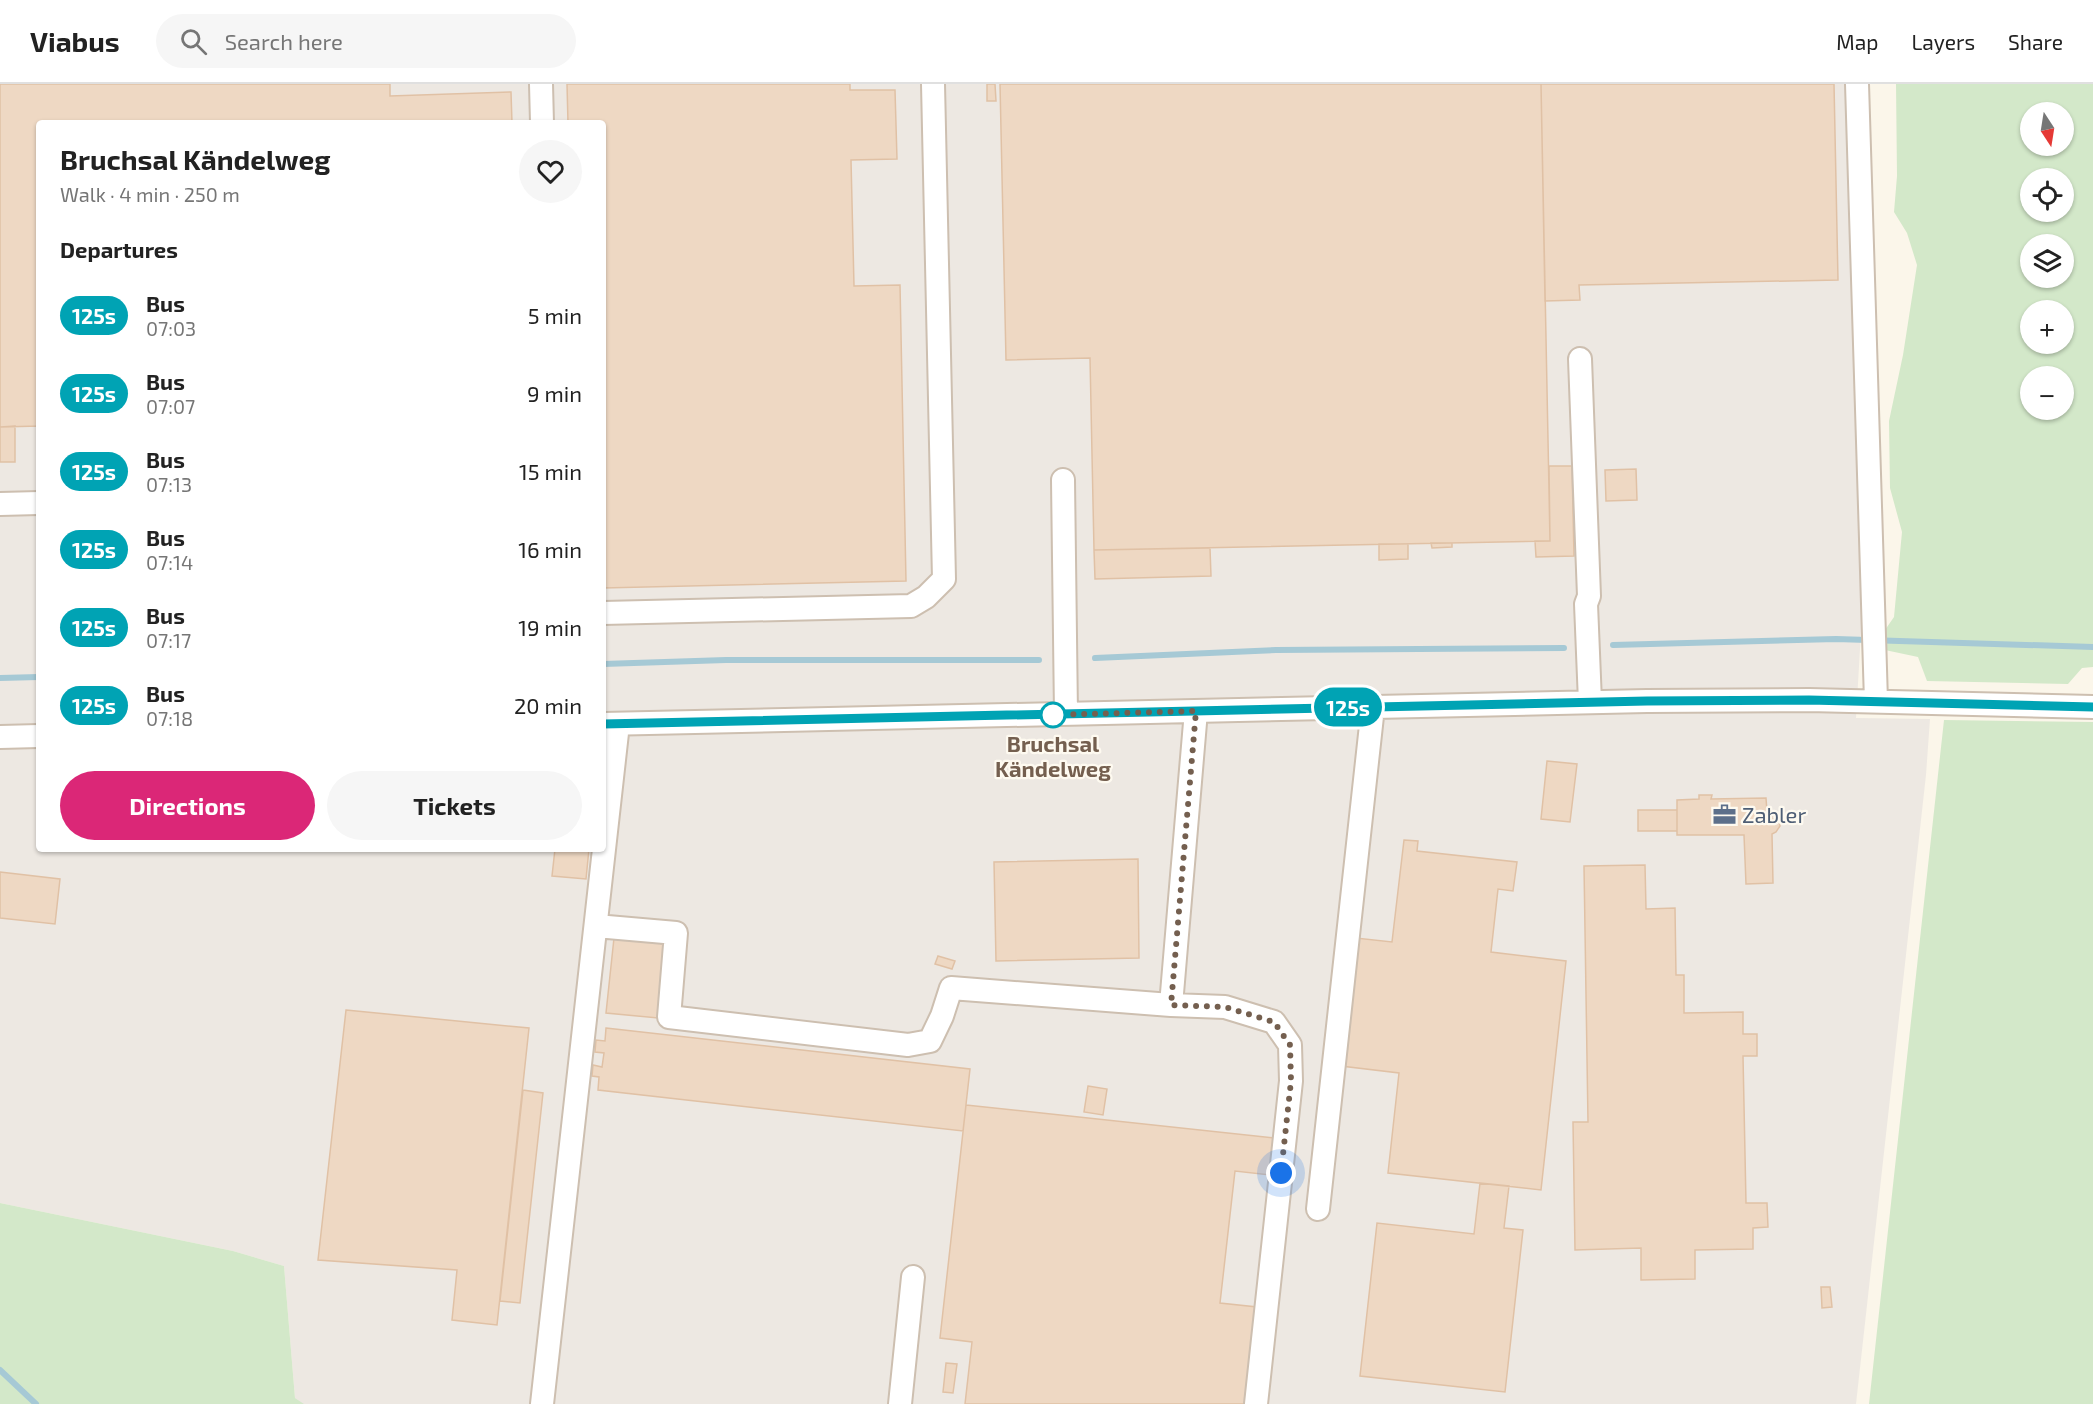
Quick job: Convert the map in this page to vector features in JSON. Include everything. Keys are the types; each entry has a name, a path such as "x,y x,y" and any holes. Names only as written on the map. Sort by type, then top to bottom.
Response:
{"street":[{"path":"541,84 542,120"},
{"path":"606,614 911,606 926,597 945,579 933,84"},
{"path":"1857,84 1876,701"},
{"path":"1580,359 1589,596 1586,604 1590,702"},
{"path":"1063,480 1066,706"},
{"path":"0,504 36,503"},
{"path":"606,782 610,724 1066,706 1196,711 1797,700 2093,707"},
{"path":"1318,1209 1374,706"},
{"path":"1171,1005 1196,711"},
{"path":"0,737 36,736"},
{"path":"542,1404 596,926 601,852"},
{"path":"596,926 676,933 669,1017 908,1045 930,1041 942,1016 951,988 1225,1007 1274,1022 1290,1045 1291,1081 1256,1404"},
{"path":"900,1404 913,1277"}],"shaded area":[{"path":"0,84 1848,84 1862,614 1856,718 1930,719 1926,775 1856,1404 303,1404 295,1398 284,1266 233,1251 0,1203"}],"green space":[{"path":"1896,84 2093,84 2093,667 2082,668 2068,684 1927,681 1918,657 1885,650 1885,630 1894,617 1902,532 1890,488 1889,421 1903,355 1917,265 1907,233 1894,212 1897,176"},
{"path":"1944,720 2093,722 2093,1404 1869,1404"},
{"path":"0,1203 233,1251 284,1266 295,1398 304,1404 0,1404"}],"building":[{"path":"0,84 390,84 390,96 511,92 512,120 36,120 36,426 0,427"},
{"path":"567,84 850,84 850,90 895,90 897,159 851,160 854,286 900,285 906,581 606,588 606,120 568,120"},
{"path":"987,84 995,84 996,101 987,101"},
{"path":"1000,84 1541,84 1550,541 1094,550 1090,358 1006,360"},
{"path":"1541,84 1834,84 1838,280 1579,285 1580,300 1545,301"},
{"path":"15,426 15,462 0,462 0,427"},
{"path":"1549,466 1572,466 1574,556 1536,557 1535,541 1550,541"},
{"path":"1636,469 1637,500 1606,501 1605,470"},
{"path":"1431,543 1452,543 1452,547 1432,548"},
{"path":"1379,544 1408,544 1408,559 1379,560"},
{"path":"1210,548 1211,576 1095,579 1094,550"},
{"path":"1547,761 1577,764 1570,822 1541,819"},
{"path":"1699,795 1712,795 1711,799 1766,798 1767,812 1772,812 1772,819 1779,820 1780,826 1772,834 1773,883 1746,884 1744,835 1677,835 1677,800 1699,799"},
{"path":"1638,810 1677,810 1677,831 1638,831"},
{"path":"1404,840 1418,841 1417,851 1517,862 1513,891 1498,889 1491,952 1566,961 1541,1190 1388,1173 1399,1073 1341,1066 1356,938 1392,942"},
{"path":"555,852 589,852 586,879 552,876"},
{"path":"1138,859 1139,958 996,961 994,862"},
{"path":"1645,865 1646,909 1675,908 1676,975 1684,975 1684,1013 1743,1012 1743,1034 1757,1034 1757,1056 1743,1056 1746,1203 1767,1203 1768,1227 1753,1228 1753,1249 1695,1250 1695,1279 1641,1280 1641,1248 1575,1250 1573,1122 1588,1122 1584,866"},
{"path":"0,872 60,879 55,924 0,918"},
{"path":"614,938 666,944 658,1018 606,1013"},
{"path":"938,956 955,961 952,969 935,964"},
{"path":"346,1010 529,1028 497,1325 452,1320 457,1270 318,1260"},
{"path":"606,1028 970,1069 963,1131 598,1090 599,1077 592,1076 593,1065 602,1067 604,1053 595,1052 596,1040 605,1041"},
{"path":"1088,1086 1107,1089 1103,1115 1084,1112"},
{"path":"523,1090 543,1093 520,1303 500,1301"},
{"path":"966,1105 1274,1138 1270,1175 1235,1171 1220,1303 1257,1307 1247,1404 965,1404 972,1342 940,1338"},
{"path":"1480,1183 1509,1186 1504,1228 1523,1230 1505,1392 1360,1376 1377,1223 1474,1234"},
{"path":"1821,1287 1830,1287 1832,1307 1822,1308"},
{"path":"946,1363 957,1364 953,1393 943,1392"}],"waterway":[{"path":"1613,645 1836,639 2093,647"},
{"path":"1095,658 1276,650 1564,648"},
{"path":"606,664 726,660 1039,660"},
{"path":"0,678 36,677"},
{"path":"0,1370 36,1404"}],"bus line":[{"name":"125s","path":"606,724 1647,701 1809,700 2093,707"}],"place":[{"name":"Bruchsal Kändelweg","path":"1053,715"},
{"name":"Zabler","path":"1724,815"}],"route":[{"path":"1053,715 1047,715 1196,711 1171,1005 1225,1007 1274,1022 1290,1045 1291,1081 1281,1173"}]}
